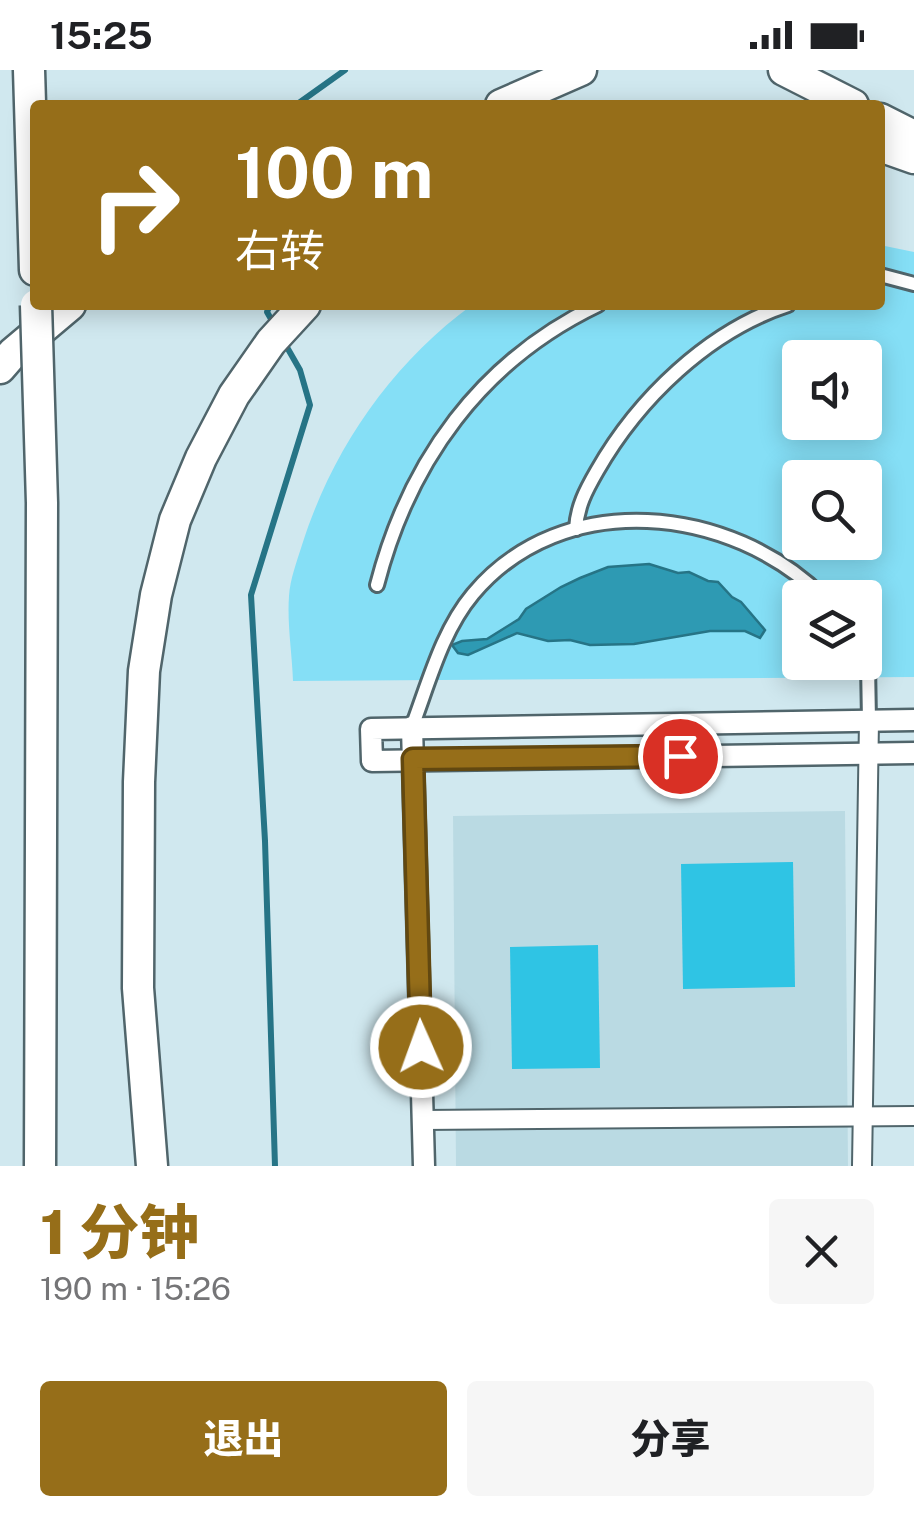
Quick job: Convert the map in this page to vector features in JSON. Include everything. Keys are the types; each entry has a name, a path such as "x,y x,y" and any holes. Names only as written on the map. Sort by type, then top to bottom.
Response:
{"highway":[{"path":"29,70 30,103"},
{"path":"512,100 581,70"},
{"path":"784,70 843,100"},
{"path":"885,121 914,136"},
{"path":"885,148 914,158"},
{"path":"36,310 42,503 40,1166"},
{"path":"0,368 64,310"},
{"path":"152,1166 138,988 139,782 144,671 156,594 176,520 201,458 234,395 270,342 300,310"}],"street":[{"path":"885,275 914,284"},
{"path":"885,281 896,278"},
{"path":"376,585 407,496 456,418 525,350 589,310"},
{"path":"576,529 577,511 588,486 624,428 646,402 722,338 777,310"},
{"path":"424,1166 412,727 442,646 460,612 512,560 534,546 576,529 630,520 677,523 747,544 804,580"},
{"path":"862,1166 868,680"},
{"path":"914,720 371,729 372,761 914,752"},
{"path":"423,1120 914,1116"}],"shaded area":[{"path":"885,246 914,252 914,677 882,677 882,580 782,580 782,678 293,681 289,596 315,510 348,443 415,354 466,310 885,310"},
{"path":"649,564 718,582 765,630 760,638 745,631 710,631 634,644 590,645 517,633 468,655 458,653 452,645 487,639 519,619 526,609 580,578 608,567"},
{"path":"845,811 848,1166 456,1166 453,816"}],"building":[{"path":"793,862 795,987 683,989 681,864"},
{"path":"598,945 600,1068 512,1069 510,947"}],"waterway":[{"path":"303,100 345,70"},
{"path":"268,310 275,326"},
{"path":"275,1166 265,841 251,595 310,405 300,370 284,342"}],"route":[{"path":"421,1047 413,759 680,756"}]}
